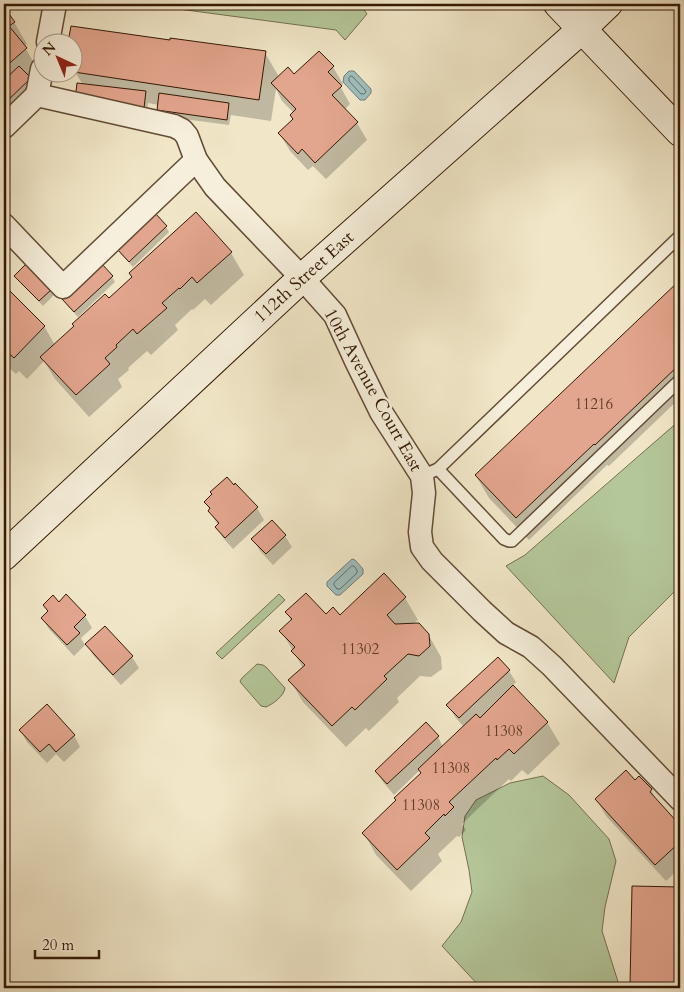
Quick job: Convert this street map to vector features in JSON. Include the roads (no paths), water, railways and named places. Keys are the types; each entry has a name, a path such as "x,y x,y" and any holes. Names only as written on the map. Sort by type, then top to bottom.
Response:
{"main road":[{"path":"558,4 680,132"},
{"name":"112th Street East","path":"4,556 302,278 608,4"}],"street":[{"path":"50,32 55,4"},
{"path":"4,127 37,95 40,82"},
{"name":"10th Avenue Court East","path":"37,95 174,126 182,130 187,136 196,160 215,187 335,315 381,412 430,472 424,493 420,532 422,547 432,561 482,612 506,633 531,647 552,666 680,799"},
{"path":"4,225 63,287 196,160"}],"lane":[{"path":"680,236 430,472 504,539 512,540 680,380"}],"water":[{"path":"349,71 354,71 371,89 371,93 365,100 360,100 343,82 344,76"},
{"path":"352,559 363,569 363,574 340,595 336,595 327,586 327,582"}]}
